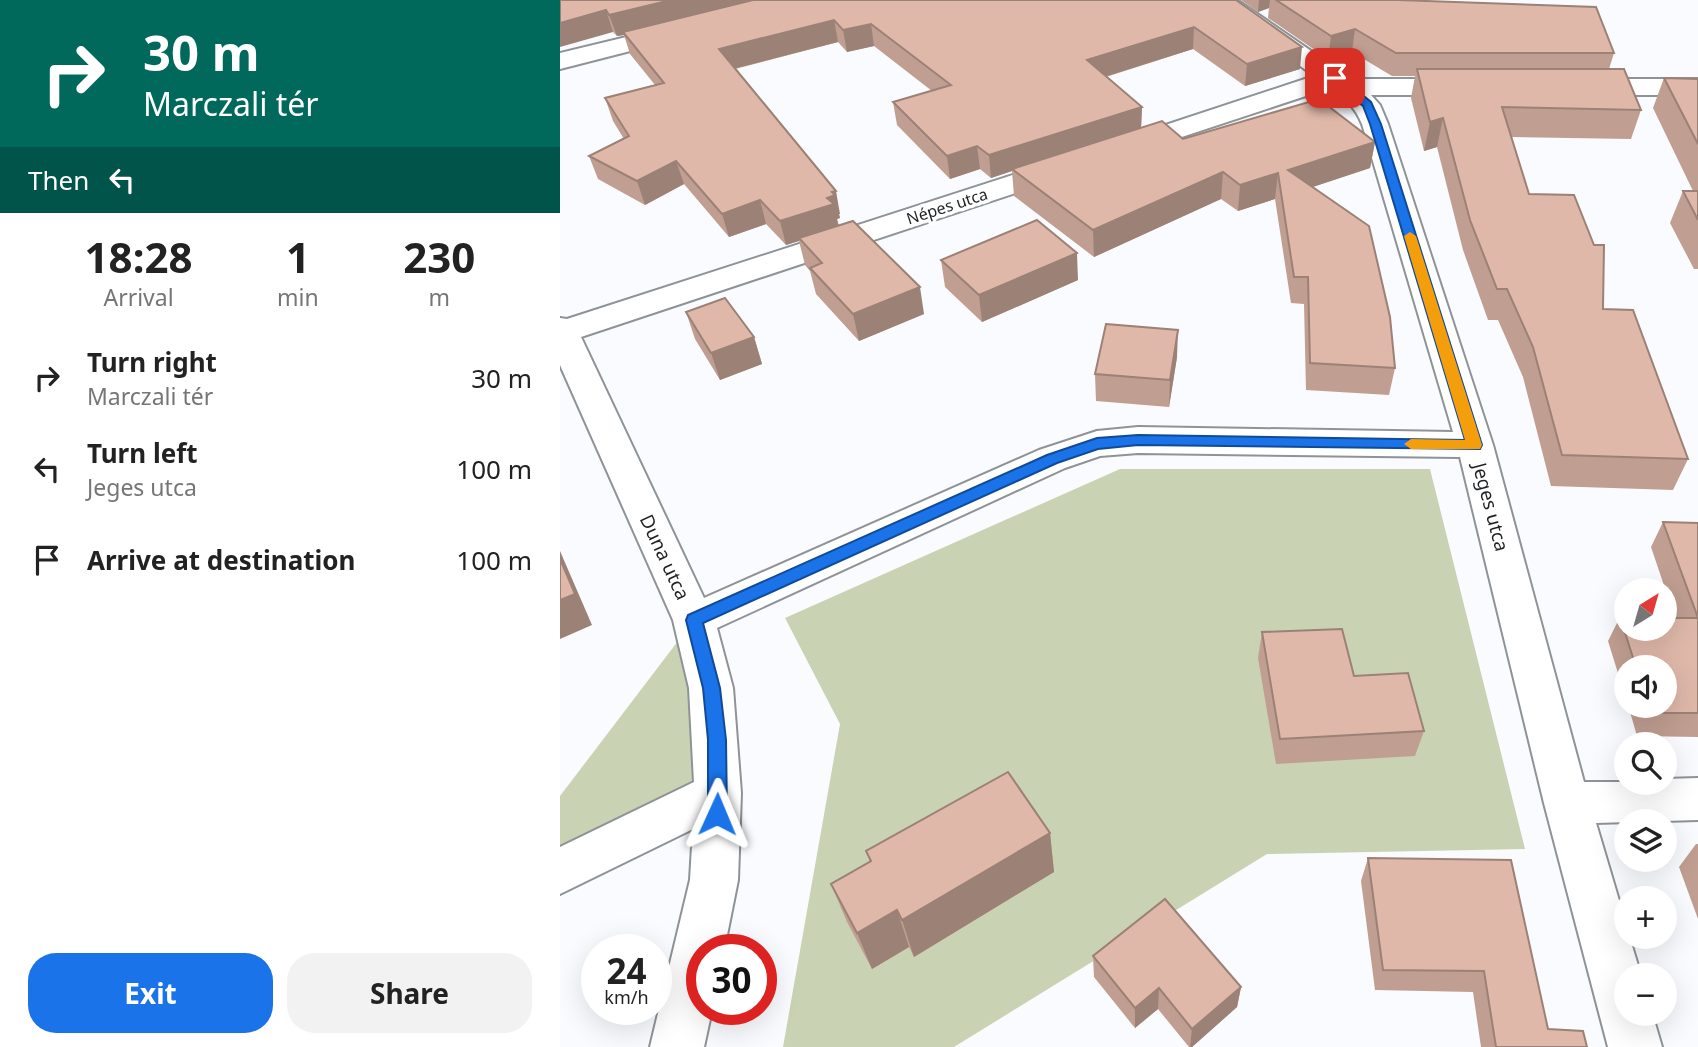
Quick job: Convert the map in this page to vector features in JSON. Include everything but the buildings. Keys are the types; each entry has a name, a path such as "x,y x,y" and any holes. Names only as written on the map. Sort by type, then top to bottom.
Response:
{"street":[{"name":"Jeges utca","path":"1222,0 1367,104 1375,124 1475,445 1567,803 1635,1047"},
{"path":"560,61 695,27"},
{"name":"Népes utca","path":"561,331 1093,158 1340,83 1495,87"},
{"path":"1549,87 1698,87"},
{"name":"Duna utca","path":"561,331 694,620 712,688 718,793 714,880 677,1047"},
{"path":"694,620 1052,459 1097,444 1138,440 1475,445"},
{"path":"560,871 718,793"},
{"path":"1567,803 1698,799"}],"green space":[{"path":"1120,469 1430,469 1525,849 1267,854 954,1047 783,1047 840,724 785,618"},
{"path":"694,620 718,793 560,871 560,796"}],"slow traffic":[{"path":"1410,236 1475,445 1411,444"}],"route":[{"path":"717,814 717,740 712,688 694,620 1052,459 1097,444 1138,440 1475,445 1375,124 1367,104 1335,78"}]}
